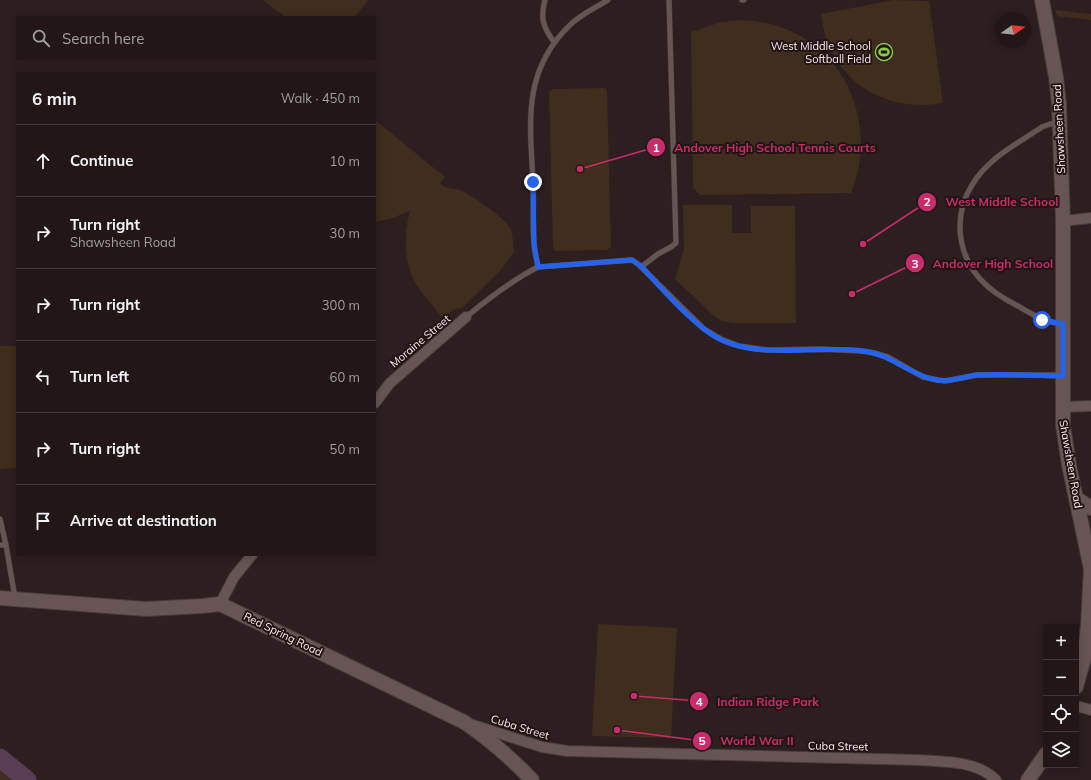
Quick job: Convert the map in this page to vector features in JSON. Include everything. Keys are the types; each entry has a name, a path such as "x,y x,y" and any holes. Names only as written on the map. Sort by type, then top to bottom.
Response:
{"main road":[{"name":"Shawsheen Road","path":"1042,0 1056,77 1059,123 1063,221 1062,407 1065,441 1091,568 1088,626 1084,658 1079,676"},
{"path":"1077,499 1091,508"},
{"path":"0,598 146,609 220,604"},
{"name":"Red Spring Road","path":"220,604 464,722 509,756 532,780"},
{"path":"1028,780 1043,758"}],"street":[{"path":"1063,221 1091,218"},
{"name":"Moraine Street","path":"376,402 390,383 466,317"},
{"path":"1062,407 1091,406"},
{"path":"220,604 234,577 251,556"},
{"path":"1079,707 1091,710"},
{"name":"Cuba Street","path":"464,722 542,748 567,751 918,760 959,763 970,766 992,776 996,780"}],"lane":[{"path":"545,0 542,16 544,25 554,42"},
{"path":"538,267 534,244 533,182 530,141 533,89 544,60 554,42 570,24 589,10 608,0"},
{"path":"642,267 658,254 676,243 670,0"},
{"path":"1059,123 1050,124 1042,128 987,165 972,184 966,195 961,213 960,226 961,239 966,258 972,269 984,284 1001,297 1042,320 1063,324"},
{"path":"466,317 496,293 524,274 538,267 628,260 635,262 642,267 704,329 721,339 743,347 767,350 820,349 874,353 888,357 923,377 945,381 977,375 1063,376"},
{"path":"0,519 15,599"},
{"path":"0,545 6,545"}],"shaded area":[{"path":"263,0 368,0 356,16 284,16"},
{"name":"West Middle School Softball Field","path":"893,0 929,1 943,103 920,105 899,103 879,96 861,86 846,73 834,56 826,36 821,14"},
{"path":"1055,10 1091,14 1091,20 1057,16"},
{"path":"741,20 777,26 802,36 822,52 839,71 851,93 858,117 861,142 858,168 851,193 700,195 693,188 691,32 721,22"},
{"path":"605,88 607,91 611,246 608,250 555,251 553,248 549,92 552,89"},
{"path":"376,121 445,177 440,184 445,187 460,190 471,196 501,218 511,230 514,252 500,271 462,308 455,309 441,317 415,283 408,263 405,243 407,222 410,211 390,219 376,222"},
{"path":"683,205 732,205 732,233 751,233 751,206 795,206 796,323 732,323 722,321 713,315 675,279 684,249"},
{"path":"0,346 16,346 16,468 0,469"},
{"path":"598,624 677,628 671,738 592,736"},
{"path":"0,761 15,780 0,780"}],"waterway":[{"path":"0,758 27,780"}],"place":[{"name":"West Middle School Softball Field","path":"884,52"},
{"name":"Andover High School Tennis Courts","path":"580,169"},
{"name":"West Middle School","path":"863,244"},
{"name":"Andover High School","path":"852,294"},
{"name":"Indian Ridge Park","path":"634,696"},
{"name":"World War II","path":"617,730"}],"route":[{"path":"533,182 534,244 538,267 632,260 642,267 704,329 729,343 739,346 767,350 820,349 874,353 888,357 923,377 945,381 977,375 1063,376 1063,324 1042,320"}]}
